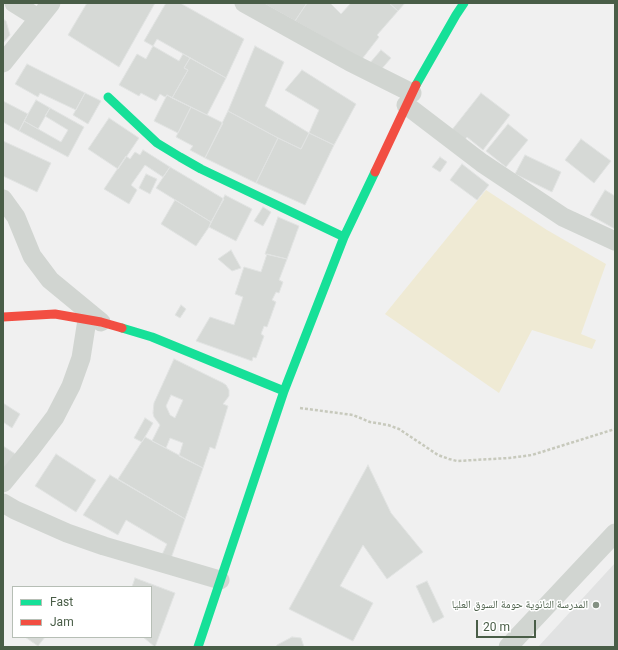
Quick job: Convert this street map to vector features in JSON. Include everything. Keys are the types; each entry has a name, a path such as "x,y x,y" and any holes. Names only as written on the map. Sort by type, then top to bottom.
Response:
{"main road":[{"path":"198,647 284,392 344,238 409,99 464,3"},
{"path":"108,97 157,143 180,157 208,173 344,238"},
{"path":"3,317 54,314 94,321 152,337 284,392"}],"street":[{"path":"14,3 38,18"},
{"path":"3,63 51,3"},
{"path":"244,3 350,62 409,99 482,163 563,217 615,241"},
{"path":"3,199 16,217 32,256 50,280 94,321 71,386 54,417 3,483"},
{"path":"3,504 66,533 104,546 220,580"},
{"path":"508,647 615,533"}],"path":[{"path":"280,405 353,415 370,422 388,425 399,429 438,455 457,461 532,455 615,429"}],"shaded area":[{"path":"486,190 547,230 606,264 581,334 596,340 592,349 532,330 499,393 385,314"},
{"name":"المدرسة الثانوية حومة السوق العليا","path":"615,563 615,647 538,647"}],"building":[{"path":"87,3 155,3 119,67 68,35"},
{"path":"166,3 180,3 244,39 226,78 157,39 153,46 144,41"},
{"path":"263,3 307,3 295,21"},
{"path":"307,3 330,3 341,14 351,3 389,3 398,11 377,35 379,37 362,59 295,21"},
{"path":"389,3 405,3 398,11"},
{"path":"3,19 6,21 10,35 3,43"},
{"path":"153,46 179,61 183,54 190,58 184,68 188,70 172,98 167,95 165,97 160,94 156,101 141,93 139,96 119,85 137,54 146,59"},
{"path":"255,46 284,62 265,106 309,133 301,149 228,111"},
{"path":"381,50 391,58 379,72 369,64"},
{"path":"190,58 226,78 207,115 172,98 188,70 184,68"},
{"path":"27,64 85,93 76,110 40,93 38,97 15,84"},
{"path":"302,70 356,104 334,145 309,133 319,110 285,90"},
{"path":"85,93 101,101 88,124 73,115"},
{"path":"481,93 510,115 483,150 467,137 464,141 451,131"},
{"path":"167,95 191,107 178,133 154,121"},
{"path":"36,100 50,108 38,129 24,121"},
{"path":"3,101 28,114 19,131 3,122"},
{"path":"191,107 223,123 205,158 190,150 193,146 176,137"},
{"path":"50,108 84,127 68,157 19,131 24,121 61,142 68,130 45,116"},
{"path":"228,111 278,138 256,183 205,158"},
{"path":"109,118 139,138 118,169 88,149"},
{"path":"508,124 528,140 506,167 486,151"},
{"path":"309,133 334,145 305,205 256,183 278,138 301,149"},
{"path":"581,139 611,161 594,183 565,160"},
{"path":"3,141 51,163 37,192 3,176"},
{"path":"143,150 170,167 163,177 145,165 131,185 137,190 129,204 104,189 126,156 130,159 135,152 140,155"},
{"path":"525,155 561,172 552,192 515,174"},
{"path":"440,157 447,162 440,172 432,167"},
{"path":"462,164 489,185 477,200 450,180"},
{"path":"170,167 224,199 211,222 156,188"},
{"path":"146,174 157,179 150,194 139,188"},
{"path":"605,190 615,196 615,229 590,215"},
{"path":"225,195 252,209 236,241 209,227"},
{"path":"175,200 211,222 196,246 161,224"},
{"path":"263,207 271,212 263,226 254,221"},
{"path":"278,217 299,226 287,259 265,254"},
{"path":"231,250 241,268 232,271 218,259"},
{"path":"267,254 287,259 279,280 283,282 279,293 276,292 272,300 276,302 267,327 264,326 261,334 264,336 256,358 253,357 252,361 196,341 210,317 234,325 243,297 235,294 244,267 261,272"},
{"path":"181,305 186,309 180,318 175,315"},
{"path":"174,359 226,385 229,390 229,396 223,404 228,406 215,449 210,447 203,468 179,456 183,443 170,438 166,448 152,441 160,425 154,417 154,403","holes":["171,395 183,400 175,418 170,415 166,406"]},
{"path":"3,403 20,414 12,428 3,422"},
{"path":"145,418 153,423 142,442 134,438"},
{"path":"145,437 203,468 185,519 118,479"},
{"path":"3,446 17,455 3,477"},
{"path":"56,454 96,480 76,512 35,486"},
{"path":"368,465 391,513 423,552 387,579 363,545 340,586 373,603 353,641 289,609"},
{"path":"110,475 185,519 170,561 161,557 167,544 126,520 118,535 83,515"},
{"path":"135,578 175,593 155,647 144,638 152,638 152,586 132,586"},
{"path":"427,581 444,617 433,623 416,586"},
{"path":"292,637 301,638 304,647 276,647 277,645"},
{"path":"26,638 44,638 38,646"}],"traffic: fast":[{"path":"416,85 464,3"},
{"path":"108,97 157,143 180,157 201,169 344,237"},
{"path":"198,647 284,391 344,237 375,172"},
{"path":"122,328 152,337 284,391"}],"traffic: jam":[{"path":"375,172 416,85"},
{"path":"3,317 55,314 101,322 122,328"}],"place":[{"name":"المدرسة الثانوية حومة السوق العليا","path":"596,605"}]}
